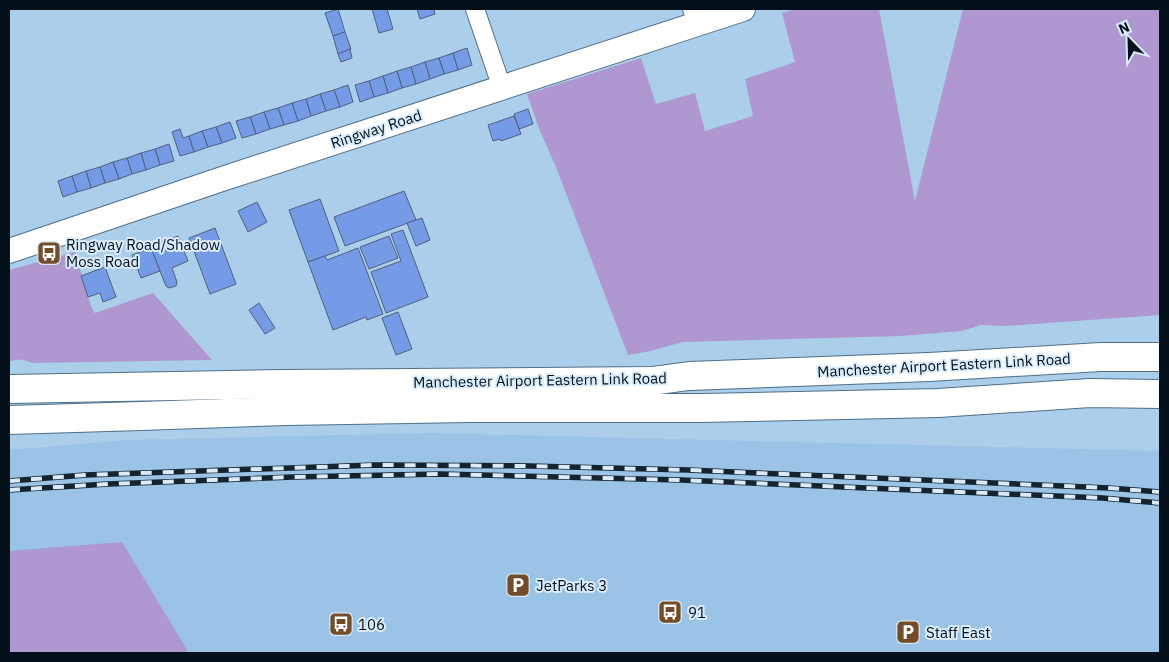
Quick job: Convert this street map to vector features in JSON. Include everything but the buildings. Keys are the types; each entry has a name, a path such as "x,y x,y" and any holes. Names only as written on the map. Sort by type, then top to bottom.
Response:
{"highway":[{"name":"Manchester Airport Eastern Link Road","path":"9,389 652,381 689,376 1160,357"},
{"name":"Manchester Airport Eastern Link Road","path":"9,420 286,411 468,408 702,408 938,403 1090,393 1160,394"}],"street":[{"path":"475,9 502,88"},
{"name":"Ringway Road","path":"9,251 502,88 694,16 743,9"}],"shaded area":[{"path":"795,9 879,9 915,201 963,9 1160,9 1160,315 1005,326 981,325 962,331 901,336 683,342 628,355 527,94 641,58 656,104 695,93 705,131 753,116 745,79 795,62 782,13"},
{"path":"75,252 91,306 95,313 153,293 212,360 32,363 18,360 9,362 9,270"},
{"path":"431,433 1160,451 1160,653 9,653 9,450 127,440"},
{"path":"122,542 189,653 9,653 9,551"}],"railway":[{"path":"9,481 85,475 375,465 530,466 688,470 1109,488 1160,492"},
{"path":"9,490 293,477 441,474 681,480 1102,498 1160,503"}],"place":[{"name":"Ringway Road/Shadow Moss Road","path":"49,253"},
{"name":"JetParks 3","path":"518,585"},
{"name":"91","path":"670,612"},
{"name":"106","path":"341,624"},
{"name":"Staff East","path":"908,632"}]}
